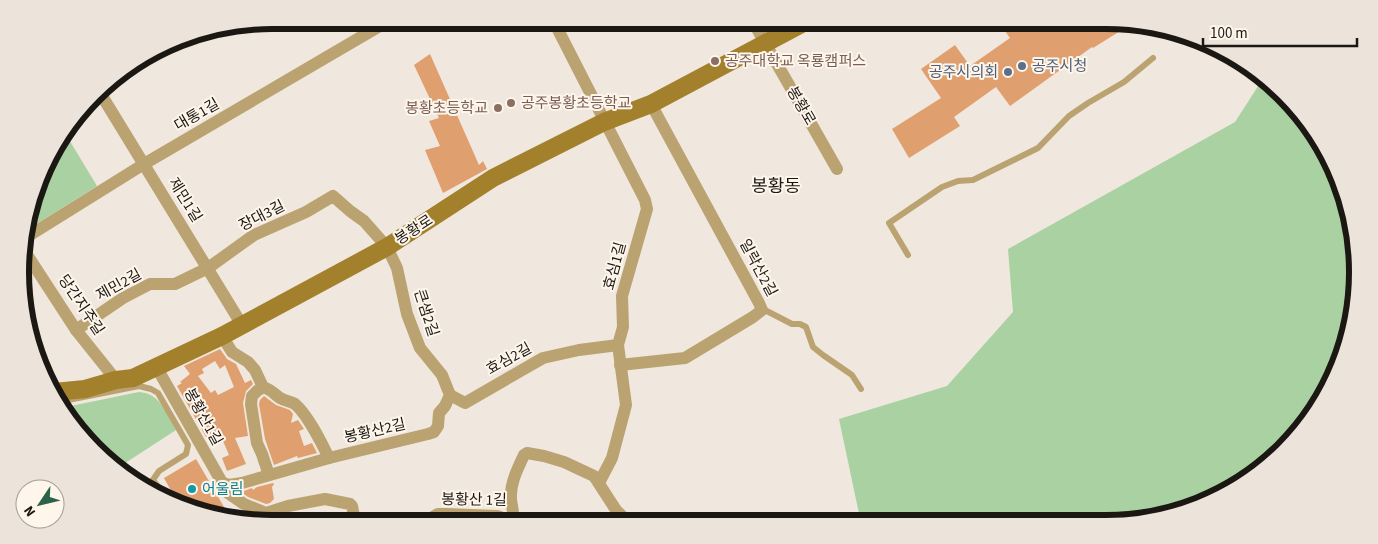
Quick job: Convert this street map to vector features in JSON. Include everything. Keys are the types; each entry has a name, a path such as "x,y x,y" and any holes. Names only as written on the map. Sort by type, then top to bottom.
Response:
{"main road":[{"name":"봉황로","path":"60,391 85,389 116,380 133,378 222,336 387,247 494,178 604,122 652,104 792,29"}],"street":[{"name":"대통1길","path":"32,234 144,164 375,29"},
{"name":"효심1길","path":"558,29 645,200 647,209 624,288 622,306 623,327 618,345 626,405 612,458 599,484"},
{"name":"봉황로","path":"757,29 837,169"},
{"name":"제민1길","path":"103,97 242,325"},
{"name":"일락산2길","path":"620,365 684,358 762,310 652,104"},
{"name":"큰샘2길","path":"333,196 364,221 387,247 397,268 407,314 420,348 442,374 450,396"},
{"name":"장대3길","path":"208,268 254,235 306,212 333,196"},
{"name":"당간지주길","path":"29,258 76,330 116,380"},
{"name":"제민2길","path":"76,330 123,298 150,284 175,284 208,268"},
{"path":"222,336 232,352 248,362 255,370 264,388 252,396 251,404 257,444 269,475"},
{"name":"효심2길","path":"450,396 465,403 542,358 579,350 618,345"},
{"name":"봉황산1길","path":"156,368 220,482"},
{"name":"봉황산2길","path":"264,388 270,389 281,398 294,404 312,426 330,458"},
{"name":"봉황산2길","path":"220,482 229,485 242,483 330,458 434,432 438,426 439,413 450,396"},
{"name":"봉황산 1길","path":"514,515 511,495 514,476 526,453 564,462 594,476 599,484"},
{"name":"봉황산 1길","path":"220,482 234,498 247,506 266,513 288,506 325,499 350,504 354,515"},
{"path":"599,484 620,515"},
{"name":"봉황산 1길","path":"436,515 490,515"}],"lane":[{"path":"908,255 888,223 942,187 958,180 974,180 1038,148 1069,116 1088,102 1124,82 1153,58"},
{"path":"761,308 792,324 800,324 806,328 813,347 852,375 861,389"},
{"path":"66,401 139,386 158,393 188,445 186,454 159,471 151,484"},
{"path":"154,480 160,488"}],"green space":[{"path":"1260,84 1289,112 1317,150 1331,179 1345,225 1349,256 1349,288 1341,335 1331,365 1317,394 1299,420 1278,444 1254,465 1228,483 1199,497 1153,511 1122,515 859,515 839,419 947,386 1013,312 1008,249 1235,122"},
{"path":"69,139 97,186 33,226 47,179"},
{"path":"139,392 146,393 158,400 176,430 123,464 100,444 69,406"}],"building":[{"name":"공주시청","path":"1004,29 1123,29 1092,47 1010,106 996,87 954,117 960,126 909,158 892,129 941,98 921,69 955,45 970,66 1010,38"},
{"path":"430,54 479,165 483,161 487,169 443,193 425,150 440,146 429,121 439,118 414,65"},
{"path":"220,349 227,359 236,364 245,383 251,380 253,384 246,391 243,403 248,436 235,438 246,464 227,471 222,458 229,455 223,441 218,442 216,435 206,437 177,386 190,374 184,366","holes":["215,361 220,369 225,365 234,387 218,395 215,390 211,393 198,376 204,373 202,369"]},
{"path":"264,396 276,405 290,410 293,414 291,423 298,420 304,429 299,431 304,446 312,443 317,453 298,458 297,456 274,465 265,439 259,404"},
{"name":"어울림","path":"196,459 224,507 220,510 209,507 173,494 164,478"},
{"path":"273,483 274,499 270,503 266,504 244,494 244,491"}],"place":[{"name":"공주대학교 옥룡캠퍼스","path":"715,61"},
{"name":"공주시청","path":"1022,66"},
{"name":"공주시의회","path":"1008,72"},
{"name":"공주봉황초등학교","path":"511,103"},
{"name":"봉황초등학교","path":"498,108"},
{"name":"어울림","path":"192,489"}],"district":[{"name":"봉황동","path":"776,186"}]}
